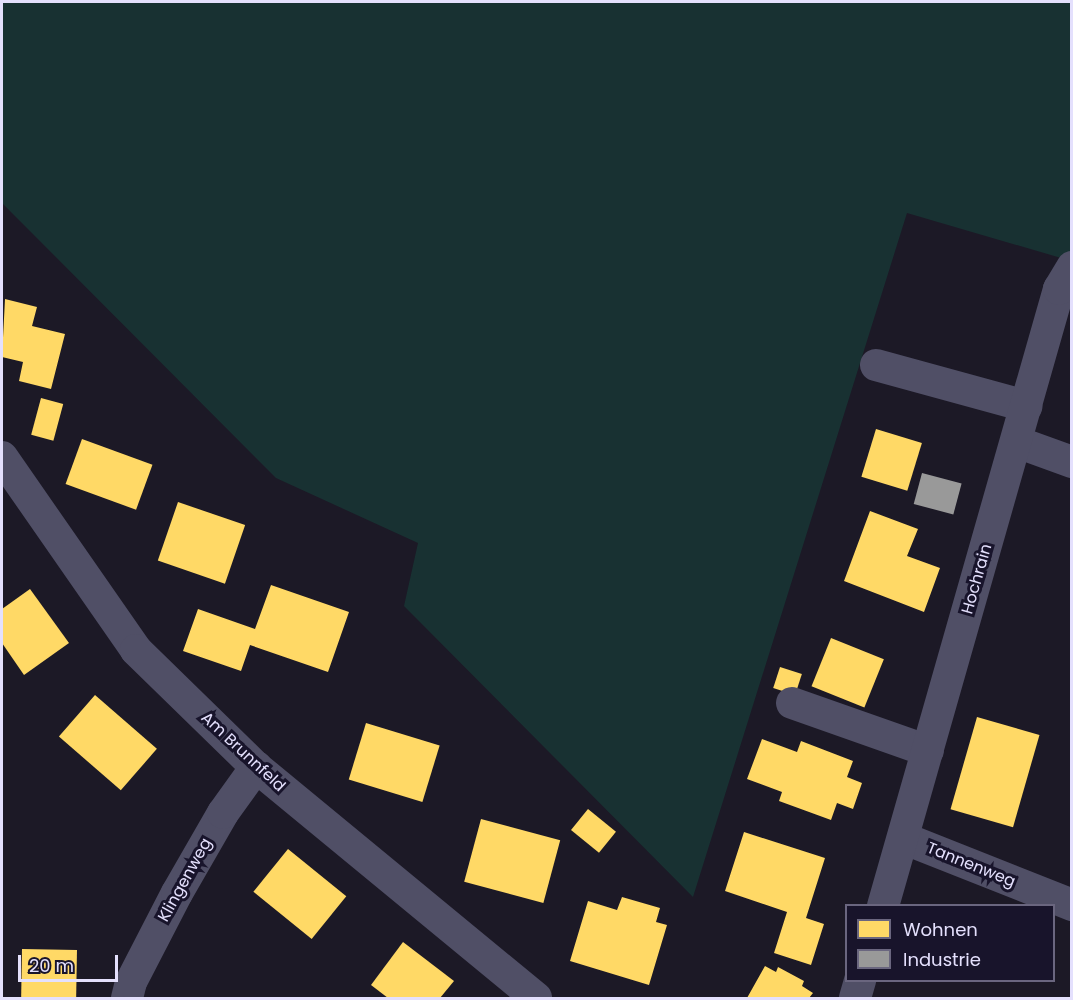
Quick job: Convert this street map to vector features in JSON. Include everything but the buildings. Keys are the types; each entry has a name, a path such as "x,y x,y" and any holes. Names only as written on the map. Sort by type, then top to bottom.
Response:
{"street":[{"name":"Hochrain","path":"884,904 1059,289 1071,267"},
{"path":"876,365 1026,406"},
{"path":"1017,442 1071,462"},
{"name":"Am Brunnfeld","path":"2,457 136,650 256,767 533,998"},
{"path":"792,703 928,751"},
{"name":"Klingenweg","path":"127,999 131,982 177,893 222,813 256,767"},
{"name":"Tannenweg","path":"903,838 1071,905"},
{"path":"855,999 860,982"}],"green space":[{"path":"2,2 1071,2 1071,255 1068,260 907,213 693,897 404,606 418,543 276,478 2,203"}]}
